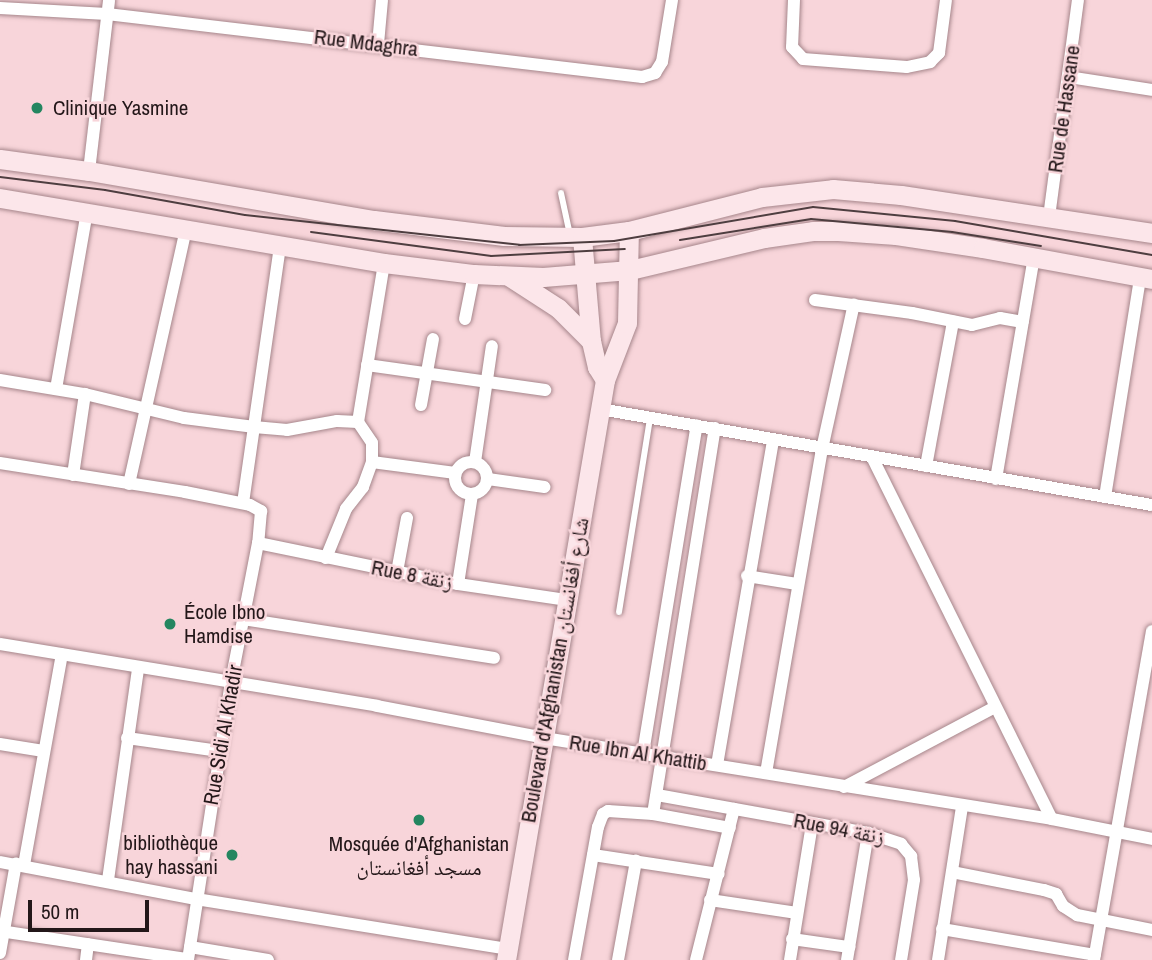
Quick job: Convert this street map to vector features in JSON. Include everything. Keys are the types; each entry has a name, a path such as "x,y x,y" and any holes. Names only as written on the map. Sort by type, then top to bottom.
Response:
{"main road":[{"path":"0,159 89,171 374,220 504,236 576,237 629,231 762,197 833,189 901,195 1152,233"},
{"path":"0,198 384,263 474,274 509,276 630,270 764,239 813,231 896,235 1146,278"},
{"name":"Boulevard d'Afghanistan شارع أفغانستان","path":"507,954 605,380 627,323 629,231"},
{"path":"576,237 591,341 597,367 605,380"},
{"path":"509,276 558,308 591,341"}],"street":[{"path":"89,171 109,0"},
{"path":"378,44 382,0"},
{"name":"Rue Mdaghra","path":"0,8 107,14 642,77 655,73 662,62 671,0"},
{"path":"794,0 792,47 799,56 907,67 930,62 939,53 946,0"},
{"name":"Rue de Hassane","path":"1049,217 1078,0"},
{"path":"1069,77 1152,90"},
{"path":"56,389 88,211"},
{"path":"129,484 186,228"},
{"path":"0,463 243,503 280,245"},
{"path":"996,478 1034,257"},
{"path":"326,558 346,509 363,487 372,462 372,443 358,422 384,263"},
{"path":"465,319 474,274"},
{"path":"1105,497 1146,278"},
{"path":"815,300 854,304 972,325 1000,318 1023,322"},
{"path":"766,773 822,449 854,304"},
{"path":"926,466 953,322"},
{"path":"421,405 433,339"},
{"path":"475,462 492,346"},
{"path":"367,365 545,390"},
{"path":"0,380 85,394 145,409 254,427 287,430 337,421 358,422"},
{"path":"73,475 85,394"},
{"path":"600,409 1152,505"},
{"path":"643,753 697,425"},
{"path":"653,814 660,755 715,429"},
{"path":"717,765 747,576 773,440"},
{"path":"872,457 1052,819"},
{"path":"372,462 456,473"},
{"path":"475,462 484,468 488,479 483,490 472,495 460,490 456,473 463,464 475,462"},
{"path":"488,479 544,487"},
{"path":"458,584 472,495"},
{"name":"Rue Sidi Al Khadir","path":"189,955 219,751 258,543 261,511 243,503"},
{"path":"397,572 407,518"},
{"name":"Rue 8 زنقة","path":"258,543 458,584 566,600"},
{"path":"747,576 797,584"},
{"path":"243,619 494,658"},
{"path":"942,929 1095,957 1152,631"},
{"name":"Rue Ibn Al Khattib","path":"0,644 544,738 1052,819 1152,839"},
{"path":"663,644 679,645"},
{"path":"0,953 2,931 20,864 62,654"},
{"path":"108,880 138,668"},
{"path":"844,787 995,707"},
{"path":"127,738 219,751"},
{"path":"0,744 43,751"},
{"name":"Rue 94 زنقة","path":"657,795 868,832 901,844 913,863 914,880 901,960"},
{"path":"938,960 962,806"},
{"path":"696,960 734,809"},
{"path":"574,960 601,816 608,811 653,814 730,828"},
{"path":"790,960 812,824"},
{"path":"792,939 848,954 868,832"},
{"path":"593,855 719,874"},
{"path":"618,960 636,861"},
{"path":"0,862 507,954"},
{"path":"952,872 1054,893 1073,914 1152,930"},
{"path":"710,900 797,913"},
{"path":"2,931 189,955 268,960"},
{"path":"86,960 89,944"}],"lane":[{"path":"561,193 576,237"},
{"path":"618,612 650,418"}],"tram line":[{"path":"0,177 105,190 245,215 519,245 614,241 813,207 955,221 1152,255"},
{"path":"680,240 811,219 952,232 1041,246"},
{"path":"311,232 491,256 625,249"}],"place":[{"name":"Clinique Yasmine","path":"37,108"},
{"name":"École Ibno Hamdise","path":"170,624"},
{"name":"Mosquée d'Afghanistan مسجد أفغانستان","path":"419,820"},
{"name":"bibliothèque hay hassani","path":"232,855"}]}
